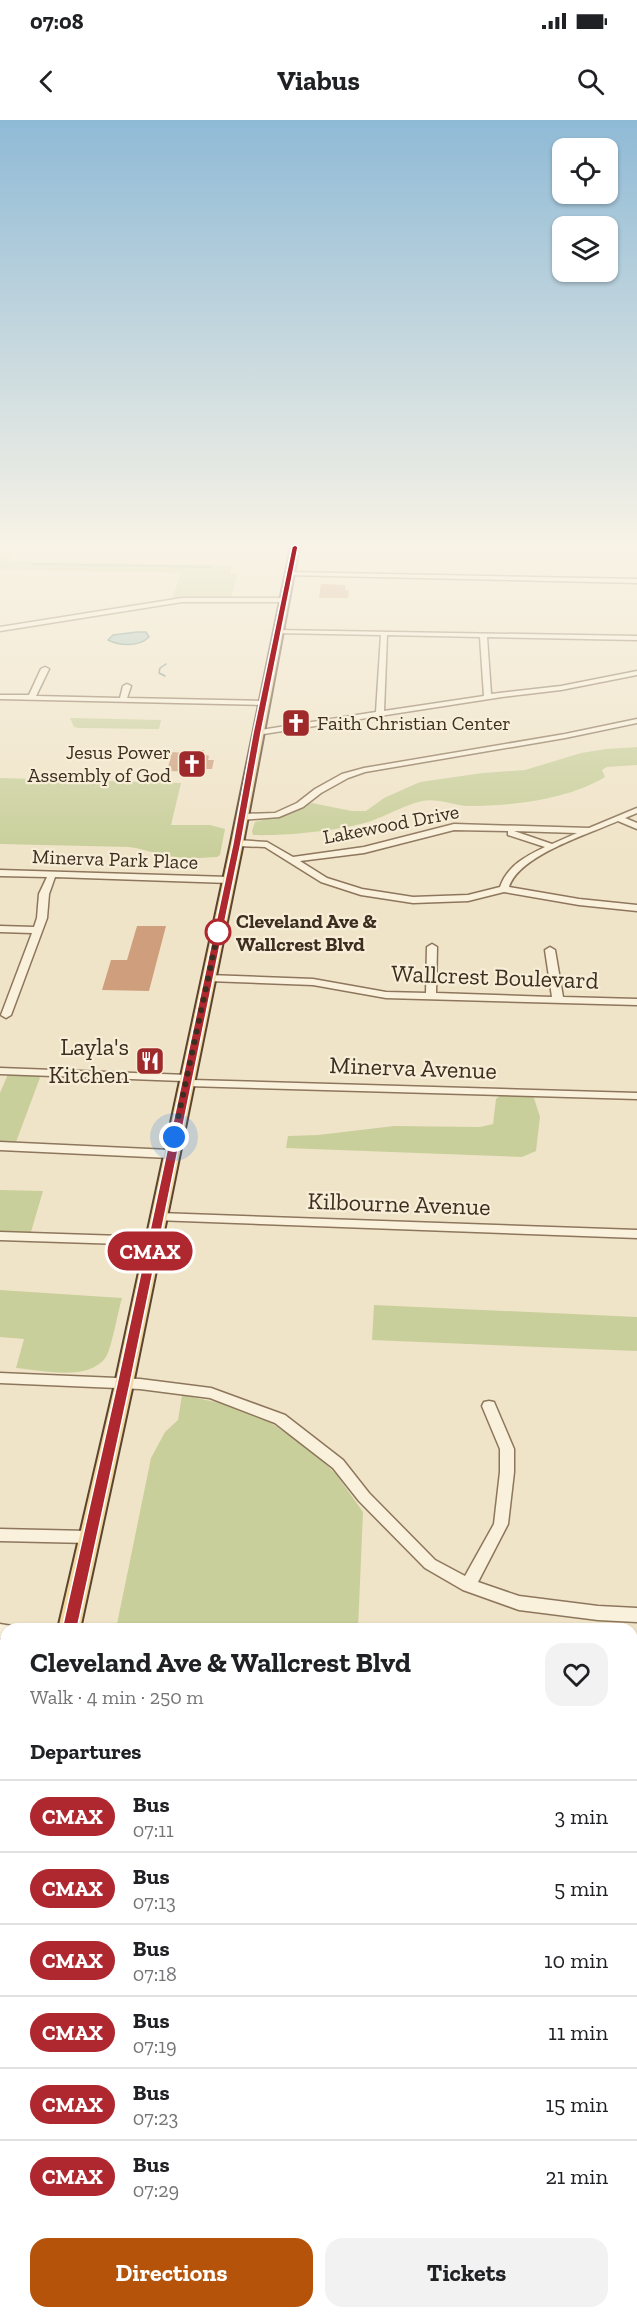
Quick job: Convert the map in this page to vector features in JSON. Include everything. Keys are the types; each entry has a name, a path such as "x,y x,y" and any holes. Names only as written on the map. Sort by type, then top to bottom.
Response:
{"main road":[{"path":"70,1623 124,1384 170,1154 188,1080 274,650"}],"street":[{"path":"380,714 383,650"},
{"path":"484,650 488,697"},
{"path":"32,697 45,669"},
{"path":"257,733 561,688 637,673"},
{"path":"123,699 127,686"},
{"path":"0,697 263,703"},
{"path":"242,817 276,815 300,805 318,791 345,776 364,770 565,736 637,721"},
{"name":"Lakewood Drive","path":"290,860 364,850 454,827 590,831 637,810"},
{"path":"620,819 637,826"},
{"name":"Lakewood Drive","path":"499,829 554,847"},
{"path":"504,889 512,872 527,859 590,831"},
{"path":"237,843 267,845 333,883 361,892 413,900 468,897 504,889 579,902 637,908"},
{"name":"Minerva Park Place","path":"0,873 229,880"},
{"path":"6,1015 42,918 44,894 52,874"},
{"path":"0,929 37,930"},
{"path":"431,996 432,947"},
{"path":"550,950 558,1000"},
{"name":"Wallcrest Boulevard","path":"208,978 313,982 376,994 637,1002"},
{"name":"Minerva Avenue","path":"0,1071 637,1096"},
{"path":"0,1146 170,1154"},
{"name":"Kilbourne Avenue","path":"159,1217 637,1234"},
{"path":"0,1236 152,1241"},
{"path":"0,1378 124,1384 211,1394 280,1419 338,1464 364,1497 430,1564 468,1585 519,1603 597,1613 637,1614"},
{"path":"468,1585 501,1524 507,1472 507,1449 489,1407"},
{"path":"0,1535 89,1538"}],"green space":[{"path":"70,718 161,720 159,729 79,728 74,727"},
{"path":"637,747 637,765 607,767 602,770 605,777 590,785 538,800 467,806 427,800 371,821 344,828 281,835 253,835 252,831 255,822 292,812 312,803 352,811 366,811 384,798 420,782 525,770 581,753"},
{"path":"0,778 181,783 171,825 210,825 225,829 220,855 186,858 129,847 0,844"},
{"path":"8,1074 41,1075 16,1142 0,1141 0,1093"},
{"path":"522,1094 534,1098 540,1117 536,1151 522,1157 286,1148 288,1136 318,1135 394,1126 480,1127 493,1124 496,1099 501,1095"},
{"path":"0,1190 43,1191 31,1232 0,1231"},
{"path":"0,1290 122,1298 106,1357 98,1365 77,1372 64,1373 16,1368 24,1339 0,1337"},
{"path":"374,1305 637,1317 637,1351 372,1340"},
{"path":"182,1395 220,1403 271,1423 312,1451 336,1474 363,1512 358,1623 117,1623 151,1458 165,1432 178,1420"}],"building":[{"name":"Jesus Power Assembly of God","path":"186,750 204,750 203,754 209,756 208,760 214,760 212,769 206,769 205,772 167,771 172,752 185,753"},
{"path":"137,926 166,926 149,991 102,990 111,960 127,960"}],"waterway":[{"path":"165,676 159,673 160,668 166,664"}],"bus line":[{"name":"CMAX","path":"70,1623 118,1401 124,1384 170,1154 193,1055 237,843 273,650"}],"place":[{"name":"Faith Christian Center","path":"296,723"},
{"name":"Jesus Power Assembly of God","path":"192,764"},
{"name":"Cleveland Ave & Wallcrest Blvd","path":"218,932"},
{"name":"Layla's Kitchen","path":"150,1061"}],"route":[{"path":"174,1137 218,932"}]}
